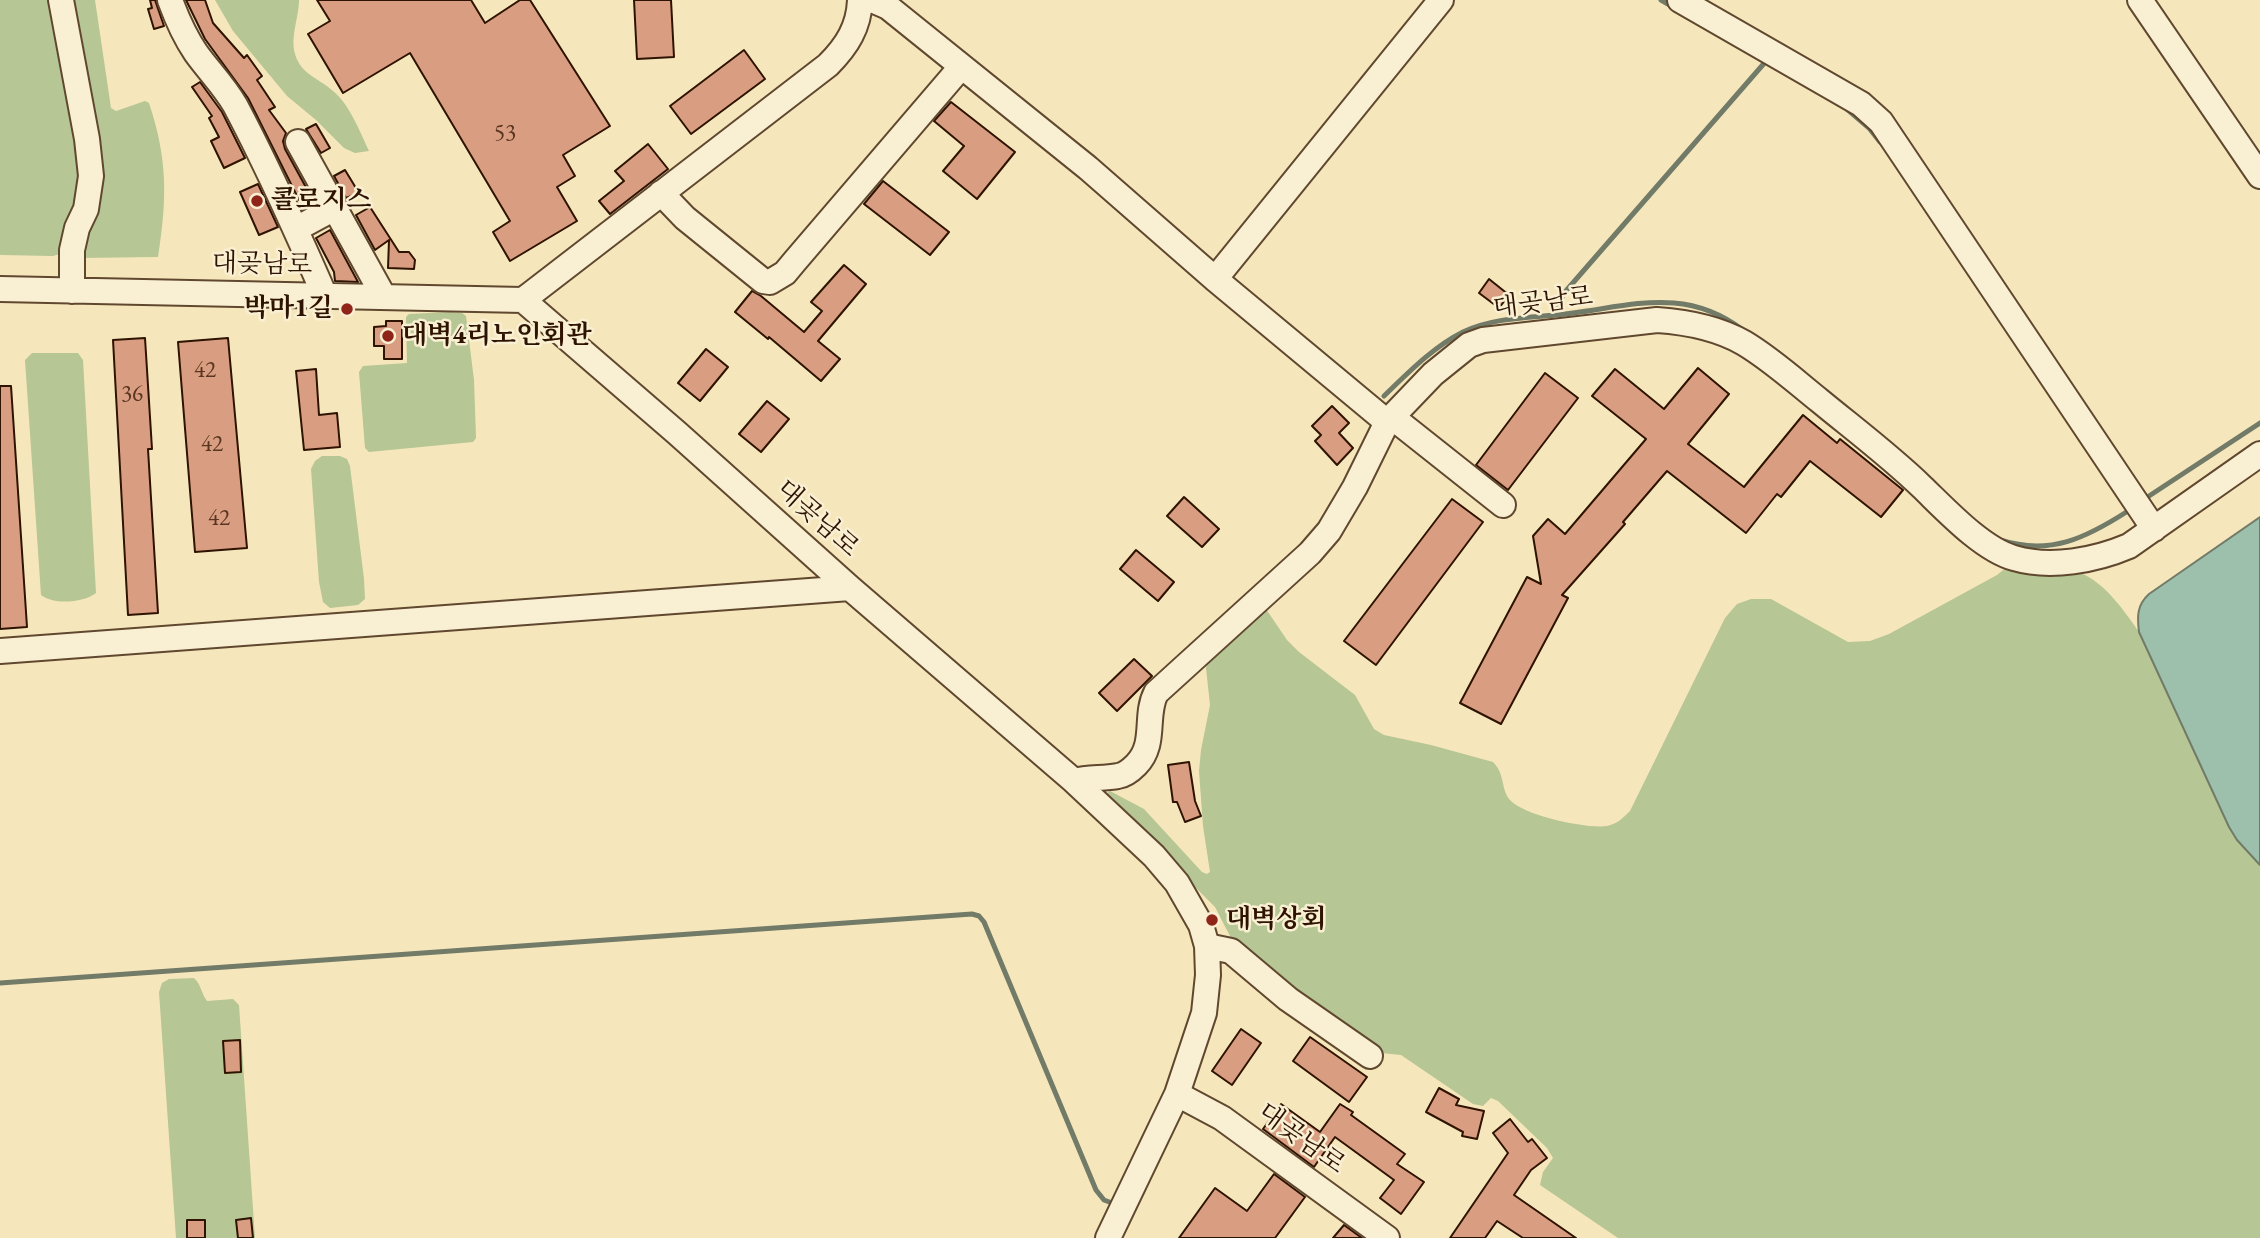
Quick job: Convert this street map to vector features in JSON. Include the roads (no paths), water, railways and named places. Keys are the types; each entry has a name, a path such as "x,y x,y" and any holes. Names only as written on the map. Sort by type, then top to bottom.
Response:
{"street":[{"path":"61,0 89,149 91,176 86,209 77,228 72,250 72,291"},
{"path":"170,0 179,24 236,107 296,229 325,296"},
{"path":"523,300 828,65 841,52 851,36 859,16 860,0 872,0 888,7 1088,168 1215,279 1389,420 1503,505"},
{"path":"1215,279 1441,0"},
{"path":"1680,0 1861,104 1881,122 2154,529"},
{"path":"2140,0 2260,176"},
{"path":"661,193 685,218 763,281 770,282 795,261 961,67"},
{"path":"298,142 384,297"},
{"path":"296,229 333,209"},
{"name":"대곶남로","path":"0,289 523,300 1074,781 1154,856 1177,883 1201,925 1207,946 1208,975 1204,1013 1177,1094 1108,1238"},
{"name":"대곶남로","path":"1074,781 1089,777 1119,776 1138,764 1149,744 1151,701 1156,693 1317,546 1355,487 1389,420 1455,355 1469,345 1483,340 1632,322 1680,321 1722,333 1743,342 1771,362 1998,551 2034,562 2088,559 2129,546 2260,454"},
{"path":"0,651 850,588"},
{"path":"1207,946 1231,951 1288,999 1370,1056"},
{"name":"대곶남로","path":"1177,1094 1222,1118 1387,1238"}],"waterway":[{"path":"1661,0 1673,7"},
{"path":"1552,316 1565,292 1767,60"},
{"path":"1848,110 1869,128 1880,142"},
{"path":"1384,396 1441,345 1475,327 1503,320 1662,302 1702,308 1743,330"},
{"path":"2146,498 2260,423"},
{"path":"2000,540 2035,546 2067,542 2128,511"},
{"path":"0,983 972,914 979,916 984,922 1096,1190 1104,1200 1112,1203"}],"place":[{"name":"콜로지스","path":"257,201"},
{"name":"박마1길","path":"347,309"},
{"name":"대벽4리노인회관","path":"388,336"},
{"name":"대벽상회","path":"1212,920"}]}
